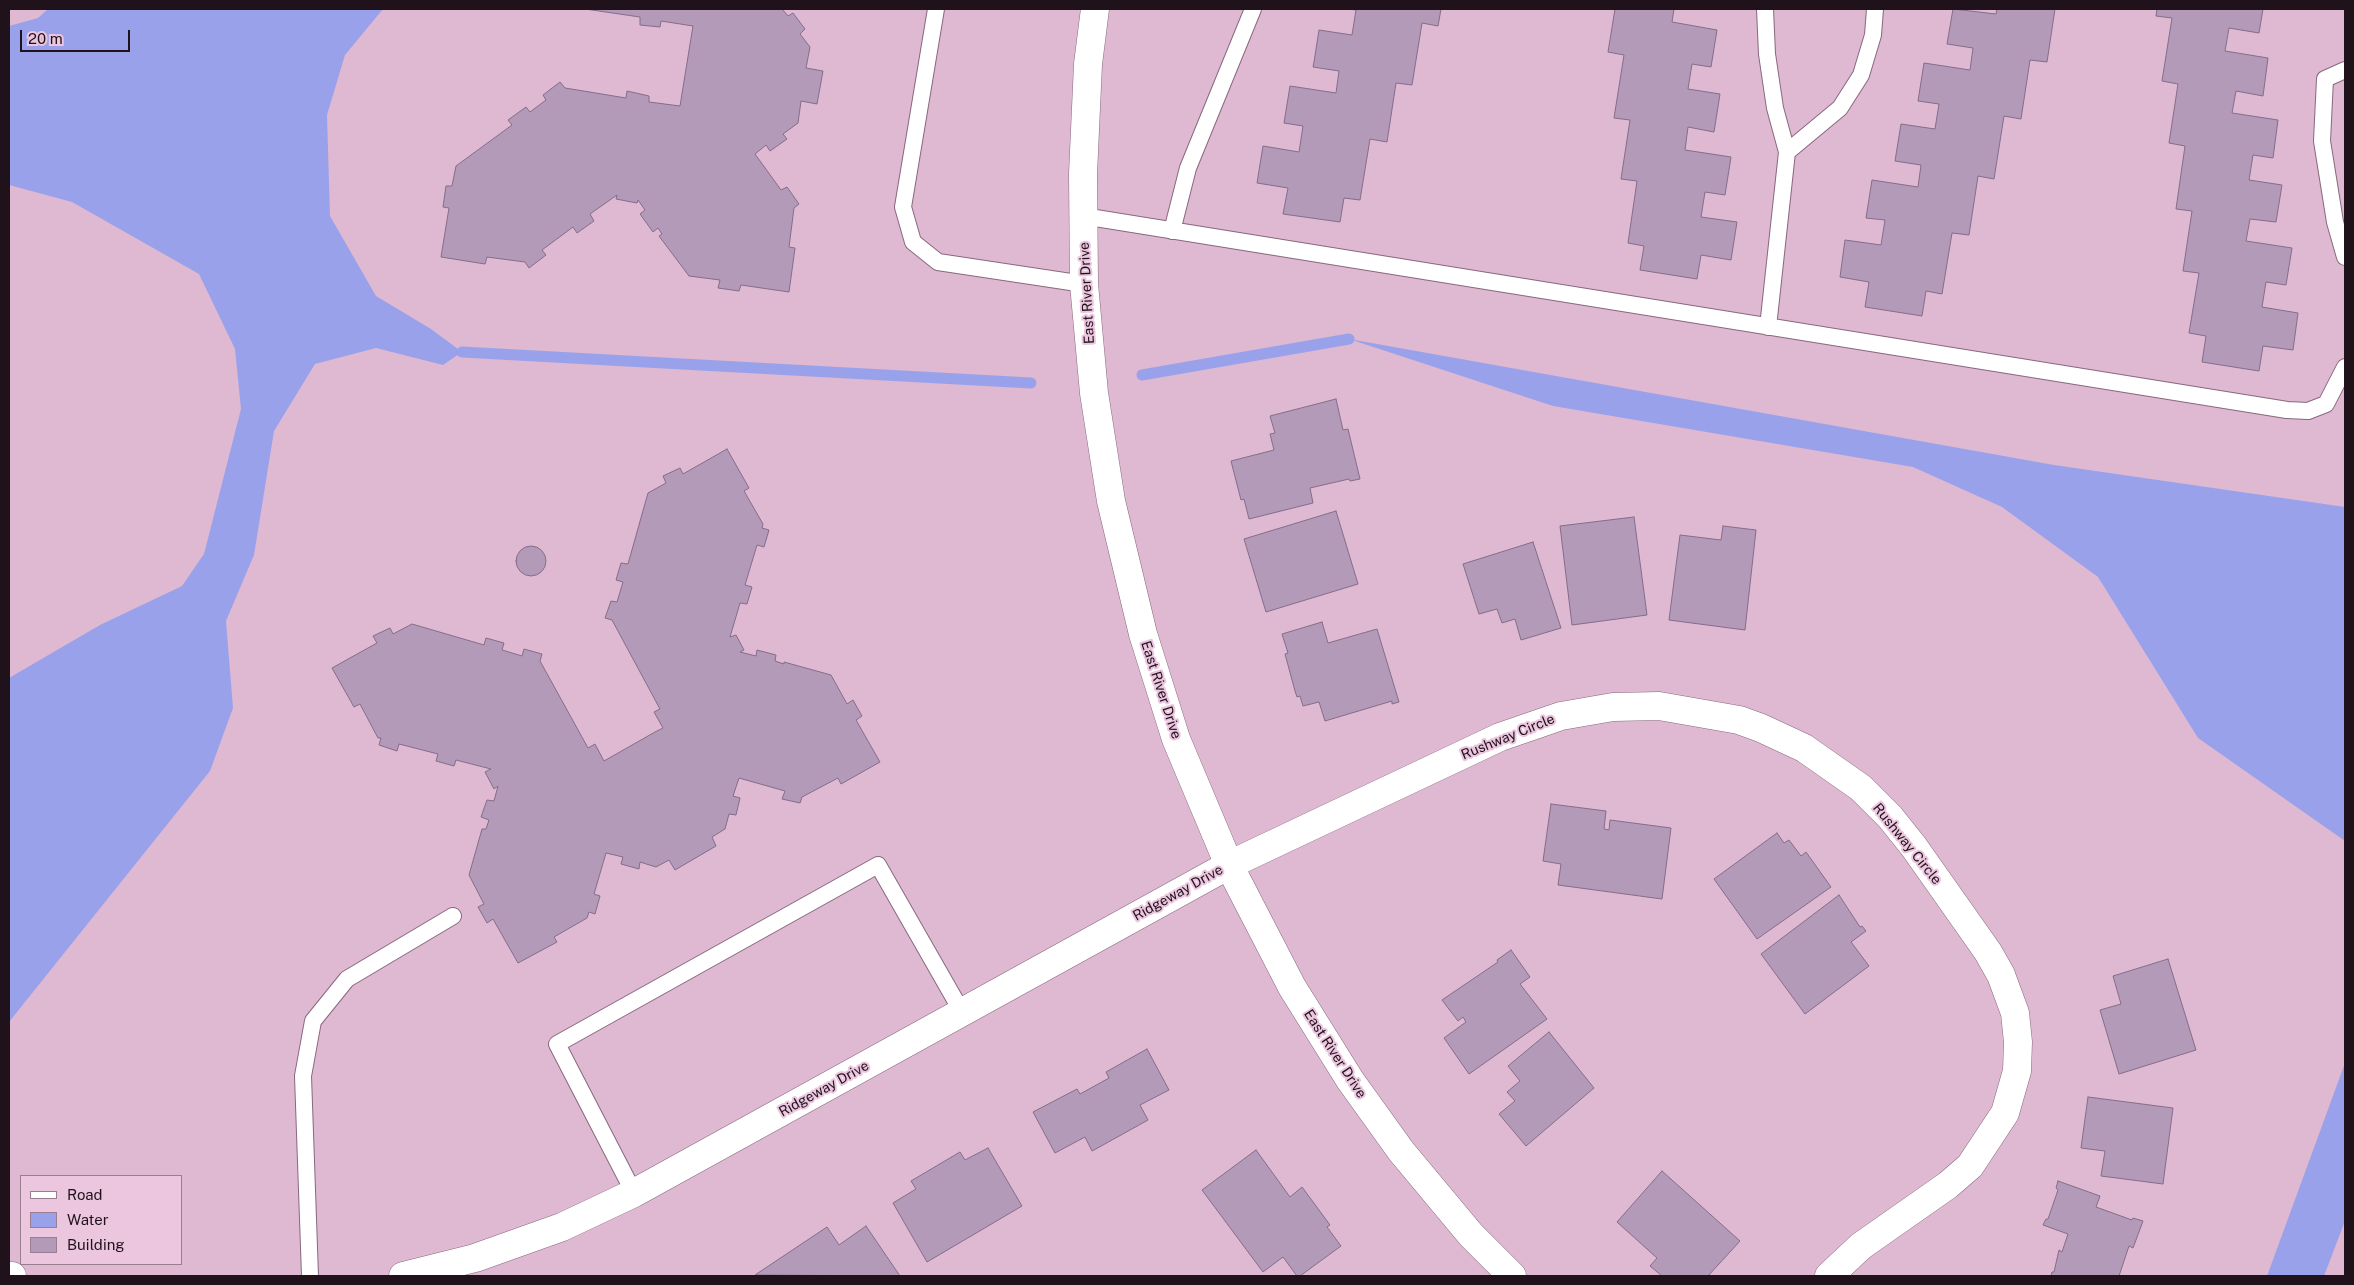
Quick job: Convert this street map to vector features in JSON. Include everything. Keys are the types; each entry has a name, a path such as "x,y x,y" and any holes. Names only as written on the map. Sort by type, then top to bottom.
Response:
{"street":[{"name":"East River Drive","path":"1095,9 1088,64 1083,174 1084,284 1094,393 1111,501 1142,634 1176,739 1229,865 1292,987 1350,1080 1401,1151 1471,1235 1512,1276"},
{"name":"Rushway Circle","path":"1229,865 1500,737 1561,716 1613,707 1659,706 1740,720 1804,748 1861,788 1890,817 1914,847 2002,975 2015,1013 2018,1042 2017,1071 2005,1113 1970,1166 1948,1185 1861,1246 1829,1276"},
{"name":"Ridgeway Drive","path":"403,1276 481,1267 634,1193 1229,865"}],"lane":[{"path":"936,9 903,207 913,242 938,262 1084,284"},
{"path":"1172,231 1188,168 1253,9"},
{"path":"1765,9 1767,54 1775,108 1787,152 1768,327"},
{"path":"1787,152 1840,108 1861,74 1873,35 1875,9"},
{"path":"2345,70 2325,79 2322,141 2335,222 2345,257"},
{"path":"1083,216 2287,410 2308,411 2326,404 2345,367"},
{"path":"634,1193 557,1044 878,865 962,1012"},
{"path":"310,1276 302,1076 313,1021 347,979 453,916"}],"water":[{"path":"48,9 383,9 345,55 327,115 330,216 376,296 431,329 462,352 443,365 376,348 315,364 274,431 254,555 226,621 233,708 210,771 9,1022 9,678 100,625 182,586 204,554 241,409 235,349 199,274 72,202 9,185 9,26 38,18"},
{"path":"1349,339 2054,465 2345,507 2345,841 2198,738 2098,577 2002,507 1913,467 1553,406"},
{"path":"2345,1063 2345,1221 2324,1276 2267,1276"}],"building":[{"path":"585,9 782,9 788,16 793,13 805,29 800,34 810,47 806,68 823,71 817,104 801,101 798,123 783,134 787,139 770,151 766,145 755,154 781,190 787,187 799,204 794,208 789,247 795,248 789,292 741,285 739,291 718,288 720,280 689,276 659,236 662,234 658,228 653,232 640,214 645,210 638,200 637,203 616,199 617,195 590,214 594,221 577,233 573,227 542,250 546,255 529,268 525,262 487,257 485,264 441,257 449,208 443,207 446,186 452,186 456,166 512,125 508,120 526,107 530,112 546,100 543,95 560,82 565,88 626,98 627,91 649,96 649,102 680,106 693,26 661,21 660,27 640,25 640,17"},
{"path":"1348,9 1441,9 1438,26 1422,23 1412,85 1396,83 1387,142 1370,139 1360,200 1344,198 1340,222 1283,214 1288,188 1257,183 1263,146 1299,152 1303,126 1284,123 1290,86 1336,93 1339,71 1313,67 1319,30 1352,35 1356,10"},
{"path":"1615,9 1674,9 1672,22 1717,30 1711,67 1692,64 1688,89 1720,94 1714,132 1688,127 1685,150 1731,157 1725,195 1705,192 1701,217 1737,222 1731,260 1701,255 1697,279 1640,270 1644,246 1628,243 1637,181 1621,179 1630,120 1614,118 1624,55 1608,52"},
{"path":"1953,9 1996,14 1997,9 2055,9 2047,62 2030,60 2021,119 2004,116 1994,179 1978,176 1969,235 1952,233 1942,294 1926,291 1922,316 1865,307 1869,282 1840,277 1845,240 1881,245 1885,220 1866,218 1872,180 1918,187 1921,165 1895,161 1901,124 1935,129 1939,104 1918,101 1924,63 1970,70 1973,48 1947,44"},
{"path":"2157,9 2263,9 2259,33 2229,28 2225,51 2268,58 2263,96 2236,91 2232,113 2278,120 2273,158 2253,155 2249,180 2282,185 2276,222 2250,219 2246,241 2292,248 2286,285 2266,282 2262,307 2298,313 2293,350 2263,346 2259,371 2202,362 2206,336 2189,333 2199,273 2183,271 2192,211 2176,209 2185,146 2169,143 2178,84 2162,81 2172,18 2156,16"},
{"path":"1336,399 1343,430 1348,429 1360,479 1350,481 1349,479 1310,488 1313,503 1249,519 1244,499 1241,500 1231,461 1274,450 1270,434 1275,433 1270,416"},
{"path":"727,449 749,488 744,491 763,524 762,528 769,530 764,547 757,545 745,585 752,587 747,604 740,603 730,637 736,635 744,650 740,652 756,656 757,650 776,655 775,661 831,675 847,704 853,700 862,716 856,720 880,762 841,784 838,778 802,797 800,803 782,799 785,791 739,778 733,796 740,798 736,815 729,814 725,829 712,837 716,846 675,870 669,860 656,867 640,862 639,869 621,864 623,857 606,853 594,894 600,896 595,914 589,912 587,918 554,937 557,942 518,963 493,919 487,923 478,907 484,904 469,875 482,829 486,829 489,820 481,817 487,800 494,801 498,786 494,789 485,772 491,769 456,760 454,766 436,761 438,754 399,744 397,751 379,745 381,738 378,738 360,704 354,707 332,668 377,643 373,636 390,628 393,634 412,624 484,645 486,638 504,643 502,650 522,656 524,649 542,654 540,661 588,748 595,744 604,761 663,728 654,712 660,709 612,620 605,618 611,601 617,602 623,582 616,580 621,563 628,564 648,493 666,483 663,476 680,468 683,474"},
{"path":"1336,511 1358,584 1266,612 1244,539"},
{"path":"1634,517 1647,615 1572,625 1560,526"},
{"path":"1723,526 1756,530 1745,630 1669,620 1680,535 1721,540"},
{"path":"1533,542 1561,628 1521,640 1515,619 1502,623 1497,609 1479,614 1463,564"},
{"path":"531,546 542,550 546,561 542,572 531,576 520,572 516,561 520,550"},
{"path":"1322,622 1328,643 1377,629 1399,702 1392,704 1392,701 1325,721 1319,702 1303,706 1300,696 1297,697 1295,691 1285,654 1288,653 1282,634"},
{"path":"1551,804 1606,811 1604,829 1609,830 1610,820 1671,828 1662,899 1558,885 1561,864 1543,861"},
{"path":"1777,833 1784,843 1789,840 1801,856 1806,852 1831,887 1757,939 1714,879"},
{"path":"1839,895 1860,927 1862,926 1866,931 1851,942 1869,966 1805,1014 1761,954"},
{"path":"1511,950 1530,977 1520,984 1547,1019 1469,1074 1444,1038 1466,1022 1463,1017 1458,1021 1442,1000 1498,962 1497,960"},
{"path":"2168,959 2196,1050 2119,1074 2100,1010 2121,1004 2113,976"},
{"path":"1549,1032 1594,1088 1526,1146 1499,1114 1515,1101 1507,1092 1520,1081 1508,1066"},
{"path":"1147,1049 1169,1090 1140,1105 1148,1120 1092,1151 1085,1137 1055,1153 1033,1112 1077,1089 1080,1094 1109,1078 1106,1072"},
{"path":"2088,1097 2173,1108 2163,1184 2101,1176 2105,1151 2081,1148"},
{"path":"988,1148 1022,1206 927,1262 893,1203 916,1189 911,1181 960,1152 965,1160"},
{"path":"1256,1150 1290,1197 1302,1187 1330,1225 1327,1227 1341,1246 1300,1276 1297,1276 1283,1257 1263,1272 1202,1190"},
{"path":"1662,1171 1740,1241 1708,1276 1662,1276 1650,1266 1657,1258 1617,1222"},
{"path":"2058,1181 2100,1196 2096,1207 2132,1220 2133,1218 2143,1221 2133,1248 2129,1246 2119,1276 2051,1276 2052,1272 2054,1272 2059,1250 2062,1252 2068,1234 2043,1225 2046,1219 2048,1219 2058,1190 2056,1188"},
{"path":"866,1226 900,1276 755,1275 827,1227 839,1245"}],"waterway":[{"path":"1142,375 1349,339"},
{"path":"462,352 1031,383"}]}
